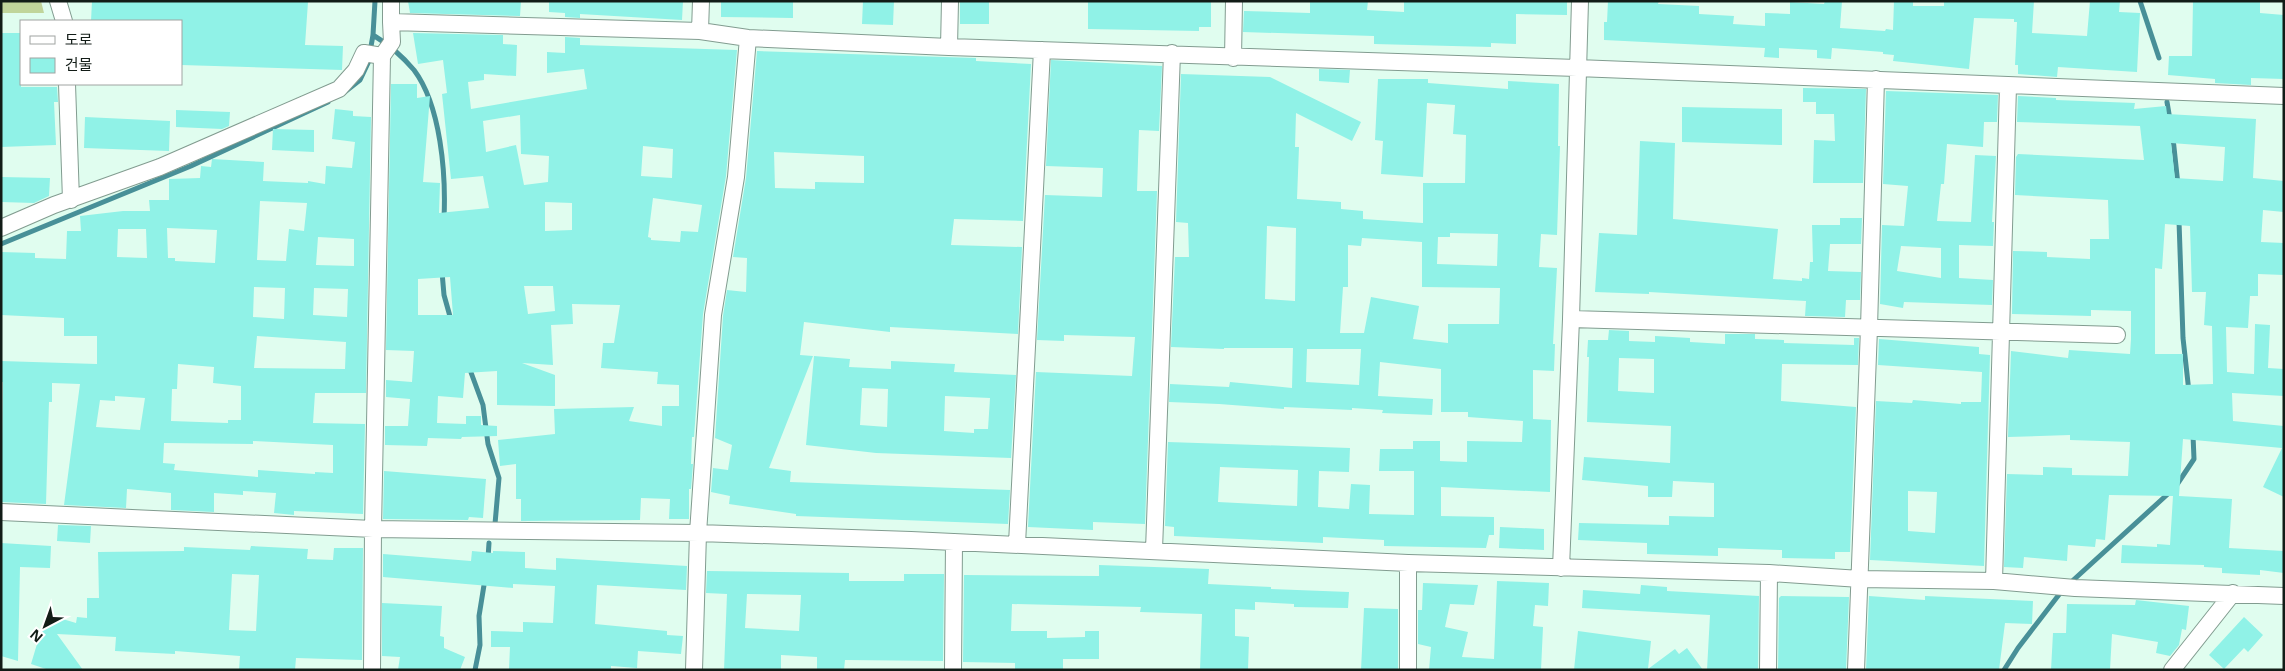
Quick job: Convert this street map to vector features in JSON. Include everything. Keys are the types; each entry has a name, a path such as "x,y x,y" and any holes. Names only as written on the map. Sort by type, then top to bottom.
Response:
{"street":[{"path":"58,1 64,20"},
{"path":"372,670 380,51 391,22 391,1"},
{"path":"700,31 701,1"},
{"path":"949,47 950,1"},
{"path":"1232,58 1234,1"},
{"path":"1561,568 1571,319 1580,1"},
{"path":"391,22 700,31 748,38 949,47 1172,53 1232,58 1577,68 2284,96"},
{"path":"694,670 698,534 713,315 736,177 748,38"},
{"path":"1017,544 1042,50"},
{"path":"1,228 54,205 160,167 340,89 356,70 380,51"},
{"path":"1154,550 1172,53"},
{"path":"1856,670 1876,79"},
{"path":"67,85 71,200"},
{"path":"1994,581 2008,86"},
{"path":"1571,319 2002,330 2117,335"},
{"path":"1,512 373,529 698,534 1017,544 1561,568 1769,573 1860,580 1994,581 2067,587 2284,596"},
{"path":"953,670 954,542"},
{"path":"1408,562 1408,670"},
{"path":"1768,670 1769,573"},
{"path":"2172,670 2233,593"}],"green space":[{"path":"1,1 41,1 44,13 1,13"}],"building":[{"path":"92,1 308,2 305,45 343,46 342,70 182,65 182,20 91,20"},
{"path":"408,1 521,1 520,16 410,13"},
{"path":"549,1 683,1 682,20 580,14 580,18 565,17 565,13 549,12"},
{"path":"721,1 793,1 793,18 721,17"},
{"path":"863,1 894,1 893,25 862,24"},
{"path":"960,1 989,1 989,24 960,24"},
{"path":"1088,1 1211,1 1211,27 1199,27 1199,31 1088,29"},
{"path":"1310,1 1368,1 1367,10 1404,12 1404,1 1567,1 1567,15 1516,14 1516,44 1491,43 1491,47 1374,44 1374,36 1243,32 1244,11 1310,13"},
{"path":"1608,1 1659,1 1658,4 1699,6 1699,14 1734,16 1733,24 1765,26 1765,13 1790,14 1790,2 1824,4 1825,1 1842,1 1840,28 1885,31 1886,29 1893,30 1894,1 1913,1 1913,6 1944,6 1944,1 2034,1 2032,33 2087,36 2090,1 2120,1 2119,12 2140,13 2137,72 2058,67 2057,77 2018,74 2018,65 2015,65 2017,22 2014,22 2014,19 1974,18 1969,69 1893,61 1894,55 1883,54 1883,52 1832,48 1831,59 1817,58 1817,50 1779,48 1779,58 1764,57 1765,48 1604,40 1604,22 1607,22"},
{"path":"2193,1 2260,1 2260,13 2284,15 2284,79 2251,78 2251,85 2215,83 2215,79 2168,75 2169,56 2192,56"},
{"path":"1,33 20,33 21,87 57,87 58,102 54,102 56,145 1,147"},
{"path":"413,33 503,35 503,44 517,45 516,76 484,74 484,80 468,82 471,109 587,89 584,69 547,73 547,52 565,53 565,37 580,38 580,45 737,50 726,176 703,314 694,437 692,437 691,464 693,464 691,489 689,489 689,519 669,519 670,499 641,498 640,520 521,521 521,499 516,499 516,464 500,466 498,440 555,434 554,409 634,407 629,421 662,426 662,406 679,406 679,385 657,384 658,372 601,368 603,343 614,343 620,305 572,304 573,324 551,325 553,365 522,363 555,375 555,406 497,405 497,371 465,373 463,398 438,396 437,423 466,424 466,416 481,416 481,425 497,426 497,436 462,437 461,439 428,438 427,446 385,445 385,426 408,426 410,399 386,397 386,380 412,382 414,351 386,350 391,84 417,84 417,98 430,96 423,182 440,183 439,213 489,208 483,176 451,179 442,94 447,93 443,60 418,64","holes":["520,115 521,154 549,156 548,182 524,185 516,145 486,152 483,121","643,146 673,149 672,178 641,176","653,198 702,205 698,232 681,231 680,242 651,240 648,237","545,202 572,203 572,230 545,231","450,277 453,315 418,315 418,279","524,286 553,286 555,311 528,314"]},
{"path":"757,51 976,58 976,61 1031,64 1023,221 954,219 951,245 1022,247 1018,334 890,327 890,332 804,322 800,355 813,356 769,468 791,471 790,482 1010,490 1008,524 796,516 796,514 729,504 730,496 711,492 713,468 728,470 732,445 715,438 723,316 727,290 746,292 747,258 733,257 746,178","holes":["774,152 864,156 864,183 815,182 815,189 775,188"]},
{"path":"1051,60 1162,66 1159,131 1139,130 1137,191 1157,191 1145,524 1093,522 1093,530 1028,527 1036,372 1132,376 1135,337 1064,335 1064,341 1037,340 1045,195 1102,197 1103,168 1046,166"},
{"path":"1319,69 1350,70 1349,83 1319,81"},
{"path":"1181,74 1270,77 1361,122 1352,141 1296,113 1295,147 1299,147 1297,199 1341,202 1341,209 1363,211 1363,219 1423,223 1423,183 1465,183 1466,135 1453,134 1455,105 1427,103 1423,177 1381,174 1383,141 1375,140 1378,79 1428,79 1428,83 1508,89 1508,81 1559,84 1558,146 1560,146 1557,235 1541,234 1539,267 1557,268 1553,344 1555,344 1554,371 1533,370 1533,419 1551,420 1550,492 1441,487 1441,516 1494,517 1494,535 1489,535 1486,548 1384,546 1384,540 1323,537 1323,543 1174,536 1174,527 1165,526 1168,442 1350,448 1349,472 1319,471 1318,507 1349,509 1351,484 1370,485 1369,514 1414,515 1414,471 1379,471 1380,449 1413,449 1413,441 1440,441 1440,461 1467,462 1467,441 1522,442 1523,421 1468,417 1468,412 1441,412 1441,369 1380,362 1378,396 1433,399 1432,415 1382,413 1383,410 1352,408 1352,410 1284,407 1284,409 1169,402 1170,384 1229,387 1230,382 1292,388 1293,348 1224,349 1171,347 1175,257 1189,257 1188,223 1176,222","holes":["1267,226 1296,228 1295,301 1265,299","1450,233 1498,234 1497,266 1437,264 1438,237 1450,237","1362,238 1422,242 1422,287 1500,288 1499,324 1448,324 1448,343 1413,339 1419,306 1371,297 1364,333 1340,333 1343,287 1348,287 1348,245 1361,246","1307,349 1361,349 1359,385 1306,382","1220,467 1298,470 1297,506 1218,502"]},
{"path":"1803,88 1866,89 1863,183 1813,183 1814,140 1835,141 1834,114 1816,114 1816,102 1803,102"},
{"path":"1886,91 1998,95 1997,122 1984,122 1983,147 1947,144 1944,184 1941,184 1937,221 1971,222 1975,155 1996,156 1992,222 1994,222 1993,246 1959,245 1959,278 1993,280 1992,305 1904,302 1903,308 1880,304 1882,225 1904,226 1908,186 1883,184","holes":["1901,246 1941,248 1941,278 1897,271"]},
{"path":"2018,96 2056,98 2056,100 2135,103 2134,109 2166,106 2167,114 2256,119 2253,178 2284,181 2284,212 2263,210 2261,242 2284,243 2284,275 2258,274 2258,296 2250,296 2248,328 2226,327 2227,372 2254,374 2255,324 2270,325 2268,368 2284,369 2284,396 2232,393 2233,421 2284,426 2284,497 2263,487 2282,448 2183,439 2179,496 2232,499 2229,548 2284,551 2284,573 2260,570 2260,575 2222,573 2222,568 2204,567 2204,565 2121,563 2122,545 2157,547 2157,544 2170,545 2173,496 2109,495 2105,540 2096,539 2095,547 2068,545 2067,561 2024,557 2023,568 2004,567 2007,474 2043,475 2043,467 2072,468 2072,475 2128,476 2130,442 2070,440 2070,435 2008,437 2011,351 2068,358 2069,350 2130,354 2131,339 2131,311 2091,310 2091,316 2012,314 2013,251 2047,252 2047,257 2090,259 2090,239 2109,239 2108,200 2015,195 2016,157 2018,154 2144,160 2140,126 2017,122","holes":["2171,143 2225,147 2223,181 2175,178","2165,224 2190,226 2192,292 2206,292 2204,325 2212,326 2213,384 2183,385 2183,354 2155,354 2155,268 2162,269"]},
{"path":"1682,107 1782,109 1782,145 1682,142"},
{"path":"335,109 353,111 353,116 371,117 366,393 315,393 313,423 365,424 363,514 294,511 294,515 274,513 276,493 243,491 243,495 214,493 214,512 171,510 171,493 127,489 126,508 64,505 80,384 52,383 52,402 49,402 46,504 1,502 3,382 1,382 1,361 97,364 97,336 64,336 64,318 1,315 1,252 35,253 35,258 66,259 67,231 81,231 80,216 123,211 150,211 149,200 169,200 169,179 200,178 201,166 211,167 212,159 264,162 263,181 308,183 308,181 325,184 326,166 352,168 355,142 332,139","holes":["260,201 307,203 304,231 289,229 286,261 257,260","167,228 217,230 215,263 175,261 175,258 168,258","118,229 146,229 147,258 117,257","318,237 354,239 354,266 316,265","254,287 285,288 284,319 253,317","314,288 348,289 347,317 313,315","257,336 346,342 345,369 254,368","178,364 214,367 213,383 241,386 241,420 228,420 228,423 171,421 172,389 177,389","115,396 145,398 140,430 96,427 100,400 115,401","253,441 333,445 333,473 315,472 315,474 258,470 258,477 174,470 175,464 163,463 164,443 253,444"]},
{"path":"176,110 230,112 229,126 222,129 176,127"},
{"path":"85,117 170,121 169,151 84,148"},
{"path":"273,129 314,130 314,152 272,150"},
{"path":"1640,141 1675,143 1673,219 1778,229 1773,279 1802,281 1802,278 1809,279 1810,262 1813,262 1812,225 1840,225 1840,218 1862,218 1861,244 1830,244 1828,271 1861,272 1860,300 1846,300 1845,317 1805,316 1806,301 1649,292 1649,294 1595,292 1599,233 1637,235"},
{"path":"1,177 50,178 49,196 34,203 1,202"},
{"path":"1609,330 1629,331 1629,341 1655,342 1655,336 1690,338 1690,342 1725,344 1725,334 1755,334 1755,339 1784,340 1784,343 1854,345 1854,338 1859,338 1858,365 1782,364 1781,401 1856,407 1850,552 1835,552 1835,559 1782,558 1782,550 1718,548 1718,556 1647,554 1647,543 1578,540 1579,523 1669,525 1669,516 1714,517 1714,483 1673,481 1672,497 1648,497 1648,486 1582,480 1584,457 1670,463 1671,426 1587,422 1588,340 1608,340","holes":["1619,358 1654,359 1654,393 1618,391"]},
{"path":"1879,339 1979,347 1979,354 1990,355 1984,566 1870,560 1876,401 1912,403 1913,400 1961,404 1961,402 1981,402 1982,372 1878,365","holes":["1908,491 1937,492 1935,533 1908,531"]},
{"path":"814,356 850,359 849,367 891,369 891,361 955,364 954,372 1016,375 1011,458 876,453 806,445","holes":["862,388 888,389 887,427 860,425","945,396 990,398 988,429 974,429 974,433 944,431"]},
{"path":"384,471 486,479 483,518 469,517 468,520 383,519"},
{"path":"58,525 91,526 90,543 57,541"},
{"path":"1500,527 1544,529 1544,550 1499,548"},
{"path":"1,543 51,546 50,568 20,567 18,661 1,656"},
{"path":"251,546 308,549 307,559 333,560 334,548 363,548 362,660 296,658 295,670 239,670 240,656 175,651 175,654 115,651 116,637 57,634 83,670 49,670 31,664 46,614 76,623 77,617 87,618 87,598 99,598 98,552 184,551 184,547 250,550","holes":["232,574 259,575 256,631 229,630"]},
{"path":"472,551 493,553 493,551 525,552 525,568 556,570 556,558 687,566 686,590 597,585 595,624 667,631 667,635 683,636 681,654 638,651 637,668 611,666 611,670 509,669 510,647 491,647 491,631 523,632 523,622 553,623 555,586 513,584 513,588 383,577 383,554 471,561"},
{"path":"1099,565 1209,569 1208,584 1349,592 1348,608 1294,607 1294,604 1255,602 1255,610 1235,609 1235,636 1249,637 1248,670 1200,670 1202,614 1140,612 1141,607 1012,604 1011,631 1047,631 1047,638 1085,637 1085,631 1099,631 1099,659 1063,659 1063,670 1015,670 1015,663 963,662 964,575 1099,576"},
{"path":"707,571 849,573 849,581 904,581 904,574 944,574 943,661 845,660 844,670 817,670 817,657 781,655 781,670 724,670 727,594 706,593","holes":["747,594 801,595 799,631 745,628"]},
{"path":"1497,581 1549,583 1548,606 1535,605 1533,626 1543,627 1541,670 1429,670 1431,647 1418,644 1418,610 1422,610 1423,583 1478,585 1474,605 1450,604 1445,627 1468,632 1462,657 1494,659"},
{"path":"1641,585 1667,587 1667,591 1759,596 1758,670 1707,670 1710,615 1582,608 1583,590 1640,594"},
{"path":"1781,596 1849,597 1846,670 1778,670 1779,598"},
{"path":"1869,596 1925,600 1925,596 2033,601 2032,624 2005,623 1999,670 1866,670"},
{"path":"2136,600 2189,606 2186,630 2182,629 2179,645 2170,656 2156,653 2158,642 2112,634 2110,670 2051,670 2053,633 2066,633 2067,604 2135,605"},
{"path":"382,603 442,606 440,636 444,637 444,648 465,657 460,670 398,670 400,657 382,656"},
{"path":"1364,608 1398,609 1398,670 1361,670"},
{"path":"2244,617 2263,635 2248,652 2244,648 2224,669 2209,655"},
{"path":"1578,631 1651,641 1648,669 1675,649 1679,654 1687,648 1703,670 1574,670"}],"waterway":[{"path":"370,52 375,1"},
{"path":"2140,1 2159,58"},
{"path":"373,35 395,51 414,70 430,102 436,121 443,161 444,218"},
{"path":"346,91 360,80 369,61"},
{"path":"1,244 191,166 328,102"},
{"path":"2167,102 2170,120"},
{"path":"2173,138 2178,185"},
{"path":"2179,221 2183,338 2189,392"},
{"path":"442,272 444,295 451,320"},
{"path":"469,367 483,405 488,444 499,478 495,524"},
{"path":"2176,486 2194,459 2193,435"},
{"path":"2069,584 2170,492"},
{"path":"488,558 489,543"},
{"path":"475,670 480,645 479,616 485,579"},
{"path":"2004,670 2018,648 2061,592"}]}
